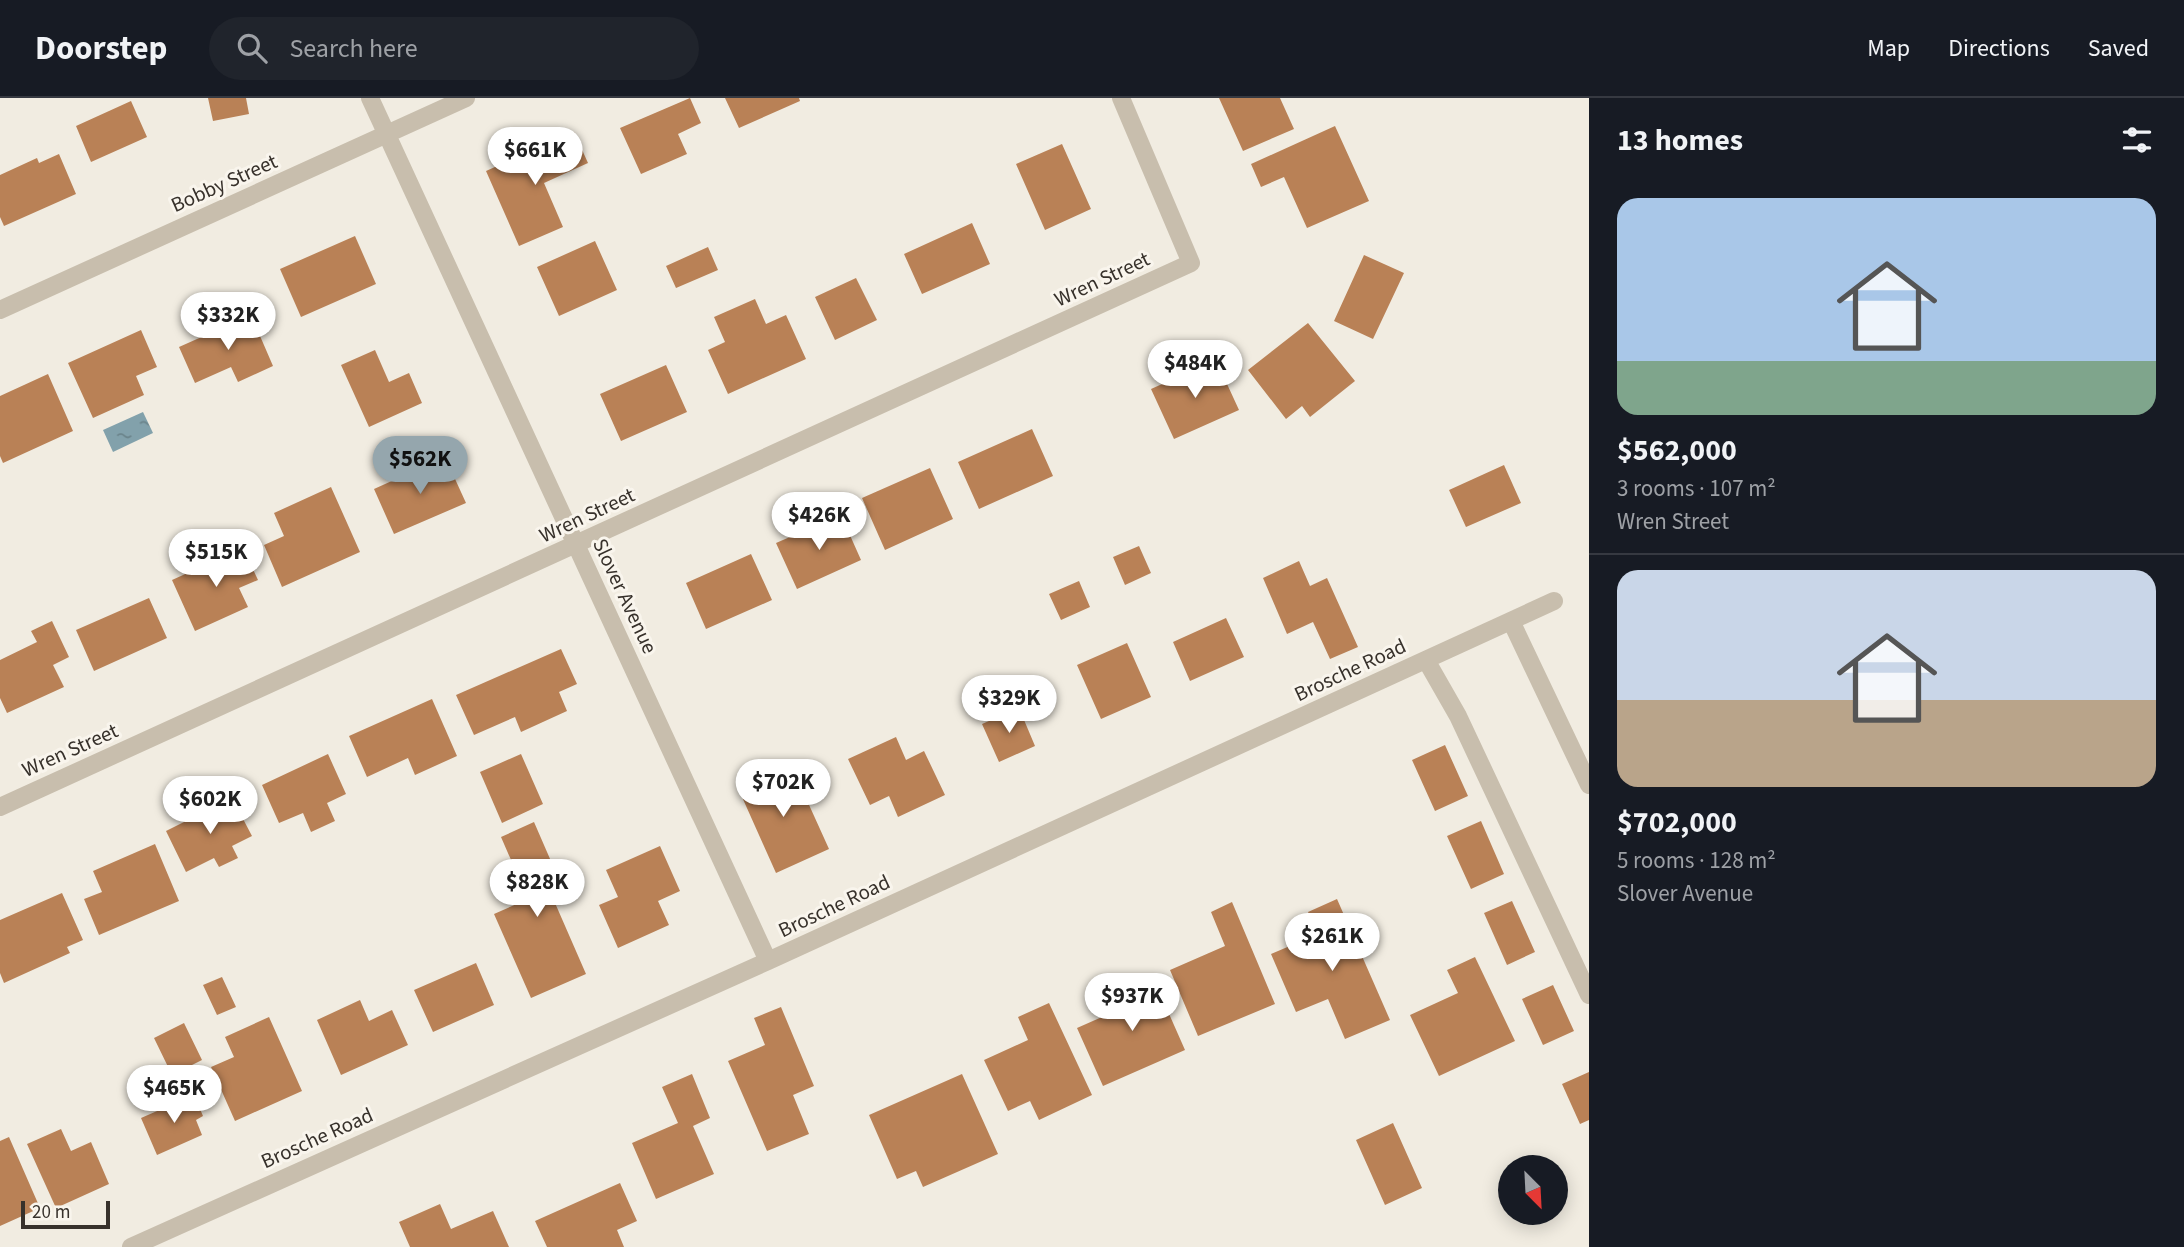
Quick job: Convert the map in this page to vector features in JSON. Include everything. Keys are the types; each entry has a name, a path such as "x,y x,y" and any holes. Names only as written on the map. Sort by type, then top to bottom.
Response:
{"street":[{"name":"Slover Avenue","path":"370,98 768,961"},
{"name":"Bobby Street","path":"0,310 466,98"},
{"name":"Wren Street","path":"0,807 1191,263 1121,98"},
{"name":"Brosche Road","path":"131,1247 768,961 1555,601"},
{"path":"1511,621 1589,785"},
{"path":"1426,660 1458,716 1589,995"}],"water":[{"path":"143,412 153,433 113,452 103,430"}],"building":[{"path":"208,98 246,98 249,114 213,121"},
{"path":"690,98 701,123 678,134 687,154 641,174 620,128"},
{"path":"725,98 799,98 800,101 739,128"},
{"path":"1219,98 1280,98 1294,129 1243,151"},
{"path":"131,101 147,137 91,162 76,126"},
{"path":"1335,126 1369,201 1307,228 1284,177 1261,187 1251,164"},
{"path":"574,132 588,163 544,183 563,227 519,246 486,171"},
{"path":"1062,144 1091,209 1045,230 1016,164"},
{"path":"59,154 76,194 4,226 0,217 0,175 37,158 39,163"},
{"path":"972,223 990,264 922,294 904,254"},
{"path":"355,236 376,284 301,317 280,269"},
{"path":"595,241 617,290 559,316 537,267"},
{"path":"708,247 718,270 676,288 666,266"},
{"path":"1364,255 1404,273 1373,339 1334,321"},
{"path":"856,278 877,320 835,340 815,297"},
{"path":"755,299 766,324 786,315 806,359 728,394 708,350 725,342 714,317"},
{"path":"251,315 273,366 238,382 231,367 195,383 179,347"},
{"path":"1308,323 1355,381 1310,417 1302,406 1286,419 1248,370"},
{"path":"141,330 157,367 136,376 144,395 93,418 68,363"},
{"path":"375,350 389,382 409,373 422,403 369,427 341,365"},
{"path":"1216,360 1239,410 1174,439 1151,389"},
{"path":"666,365 687,412 621,441 600,394"},
{"path":"48,374 73,431 3,463 0,456 0,396"},
{"path":"1032,429 1053,476 979,509 958,462"},
{"path":"445,457 466,503 394,534 374,489"},
{"path":"1504,465 1521,503 1466,527 1449,490"},
{"path":"930,468 953,519 885,550 862,498"},
{"path":"331,487 360,552 282,587 264,545 284,536 274,513"},
{"path":"841,515 861,560 797,589 776,543"},
{"path":"1139,546 1151,573 1125,585 1113,557"},
{"path":"243,548 258,580 239,588 248,607 195,631 172,580"},
{"path":"751,554 772,600 706,629 686,583"},
{"path":"1299,561 1310,586 1327,578 1358,647 1330,659 1313,622 1287,634 1263,578"},
{"path":"1079,581 1090,607 1061,620 1049,594"},
{"path":"149,598 167,638 94,671 76,630"},
{"path":"1226,618 1244,657 1190,681 1173,642"},
{"path":"52,621 69,657 53,665 64,687 7,713 0,698 0,660 37,642 31,631"},
{"path":"1127,643 1151,697 1101,719 1077,665"},
{"path":"561,649 577,684 559,692 567,711 521,732 515,717 474,735 456,695"},
{"path":"432,699 457,756 415,775 408,758 367,777 349,736"},
{"path":"1019,708 1035,746 999,762 982,724"},
{"path":"896,737 906,760 924,751 945,795 898,817 889,796 870,805 848,759"},
{"path":"1445,745 1468,796 1435,811 1412,760"},
{"path":"328,754 346,794 327,803 335,821 311,832 303,813 279,823 262,785"},
{"path":"521,754 543,804 502,823 480,772"},
{"path":"791,765 829,849 776,873 738,788"},
{"path":"232,798 252,836 232,846 238,858 219,867 214,858 186,872 166,831"},
{"path":"1481,821 1504,874 1471,889 1447,836"},
{"path":"534,822 557,875 545,880 586,974 531,998 494,914 528,899 501,837"},
{"path":"155,844 179,901 99,935 84,899 102,892 93,871"},
{"path":"660,846 680,891 658,901 669,925 618,948 599,905 618,897 606,870"},
{"path":"62,893 83,940 67,947 70,953 4,983 0,973 0,920"},
{"path":"1337,899 1390,1020 1345,1039 1328,999 1296,1012 1271,954 1318,934 1308,912"},
{"path":"1512,901 1535,952 1507,965 1484,913"},
{"path":"1232,902 1275,1004 1198,1036 1170,970 1225,946 1211,912"},
{"path":"1475,957 1515,1041 1439,1076 1410,1015 1458,993 1447,970"},
{"path":"476,963 494,1005 433,1032 414,990"},
{"path":"1151,973 1185,1050 1103,1086 1077,1028 1120,1009 1112,990"},
{"path":"222,977 236,1007 217,1015 203,985"},
{"path":"1553,985 1574,1031 1543,1045 1522,999"},
{"path":"360,1000 369,1021 392,1010 408,1045 341,1075 317,1020"},
{"path":"1049,1003 1092,1095 1039,1120 1030,1101 1008,1111 984,1060 1028,1040 1018,1017"},
{"path":"781,1007 814,1086 793,1095 809,1134 767,1151 728,1061 765,1045 754,1018"},
{"path":"269,1017 302,1091 235,1121 211,1067 234,1057 225,1037"},
{"path":"184,1023 202,1060 172,1075 154,1038"},
{"path":"1589,1072 1589,1120 1580,1124 1562,1084"},
{"path":"692,1074 710,1118 693,1126 714,1174 656,1199 632,1143 678,1123 662,1087"},
{"path":"962,1074 998,1154 923,1187 916,1171 897,1179 869,1115"},
{"path":"194,1095 203,1116 196,1120 202,1135 157,1155 141,1118"},
{"path":"1393,1123 1422,1188 1385,1205 1356,1140"},
{"path":"61,1129 71,1151 91,1142 109,1184 56,1208 27,1144"},
{"path":"9,1137 40,1208 0,1226 0,1141"},
{"path":"620,1183 637,1221 617,1230 624,1247 547,1247 535,1221"},
{"path":"440,1204 451,1229 493,1211 509,1247 410,1247 399,1222"}]}
